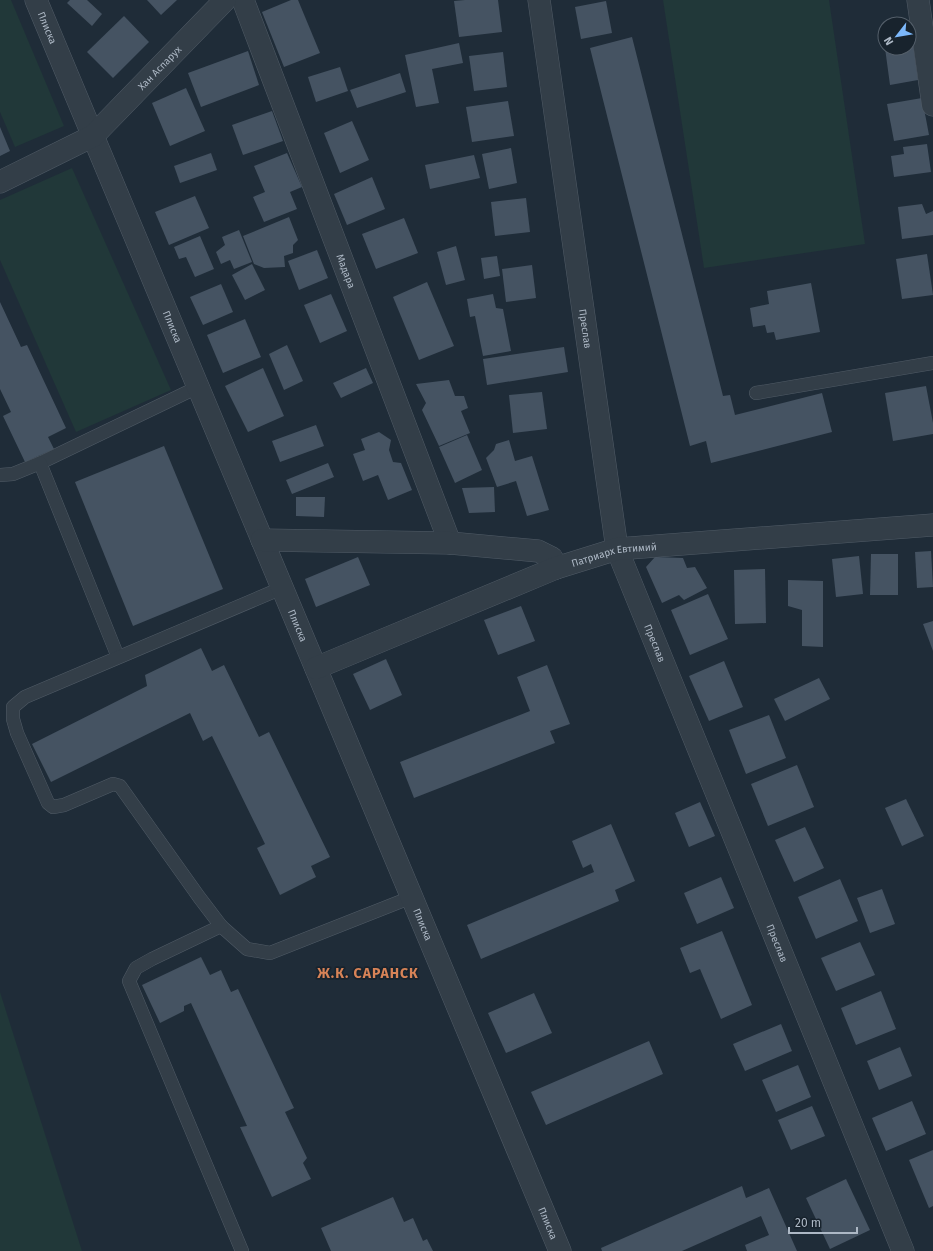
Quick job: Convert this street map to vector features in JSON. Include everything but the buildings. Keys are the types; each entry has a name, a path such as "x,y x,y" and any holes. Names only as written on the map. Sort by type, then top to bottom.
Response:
{"street":[{"name":"Плиска","path":"36,0 560,1251"},
{"name":"Хан Аспарух","path":"0,182 93,136 225,0"},
{"name":"Мадара","path":"243,0 450,542"},
{"name":"Преслав","path":"539,0 616,549 903,1251"},
{"path":"918,0 933,105"},
{"name":"Патриарх Евтимий","path":"316,668 556,568 616,549 933,525"},
{"path":"262,540 450,542 538,551 552,558 556,568"}],"lane":[{"path":"756,393 933,363"},
{"path":"0,475 13,474 40,463 198,387"},
{"path":"40,463 118,657"},
{"path":"282,588 25,696 13,707 12,719 17,733 48,803 53,807 64,805 113,784 120,786 221,926 247,949 270,953 412,897"},
{"path":"221,926 136,968 129,981 242,1251"}],"green space":[{"path":"0,0 11,0 64,126 15,147 0,112"},
{"path":"663,0 829,0 865,244 704,268"},
{"path":"72,168 171,390 76,432 0,260 0,200"},
{"path":"0,992 82,1251 0,1251"}],"district":[{"name":"Ж.К. САРАНСК","path":"368,973"}]}
